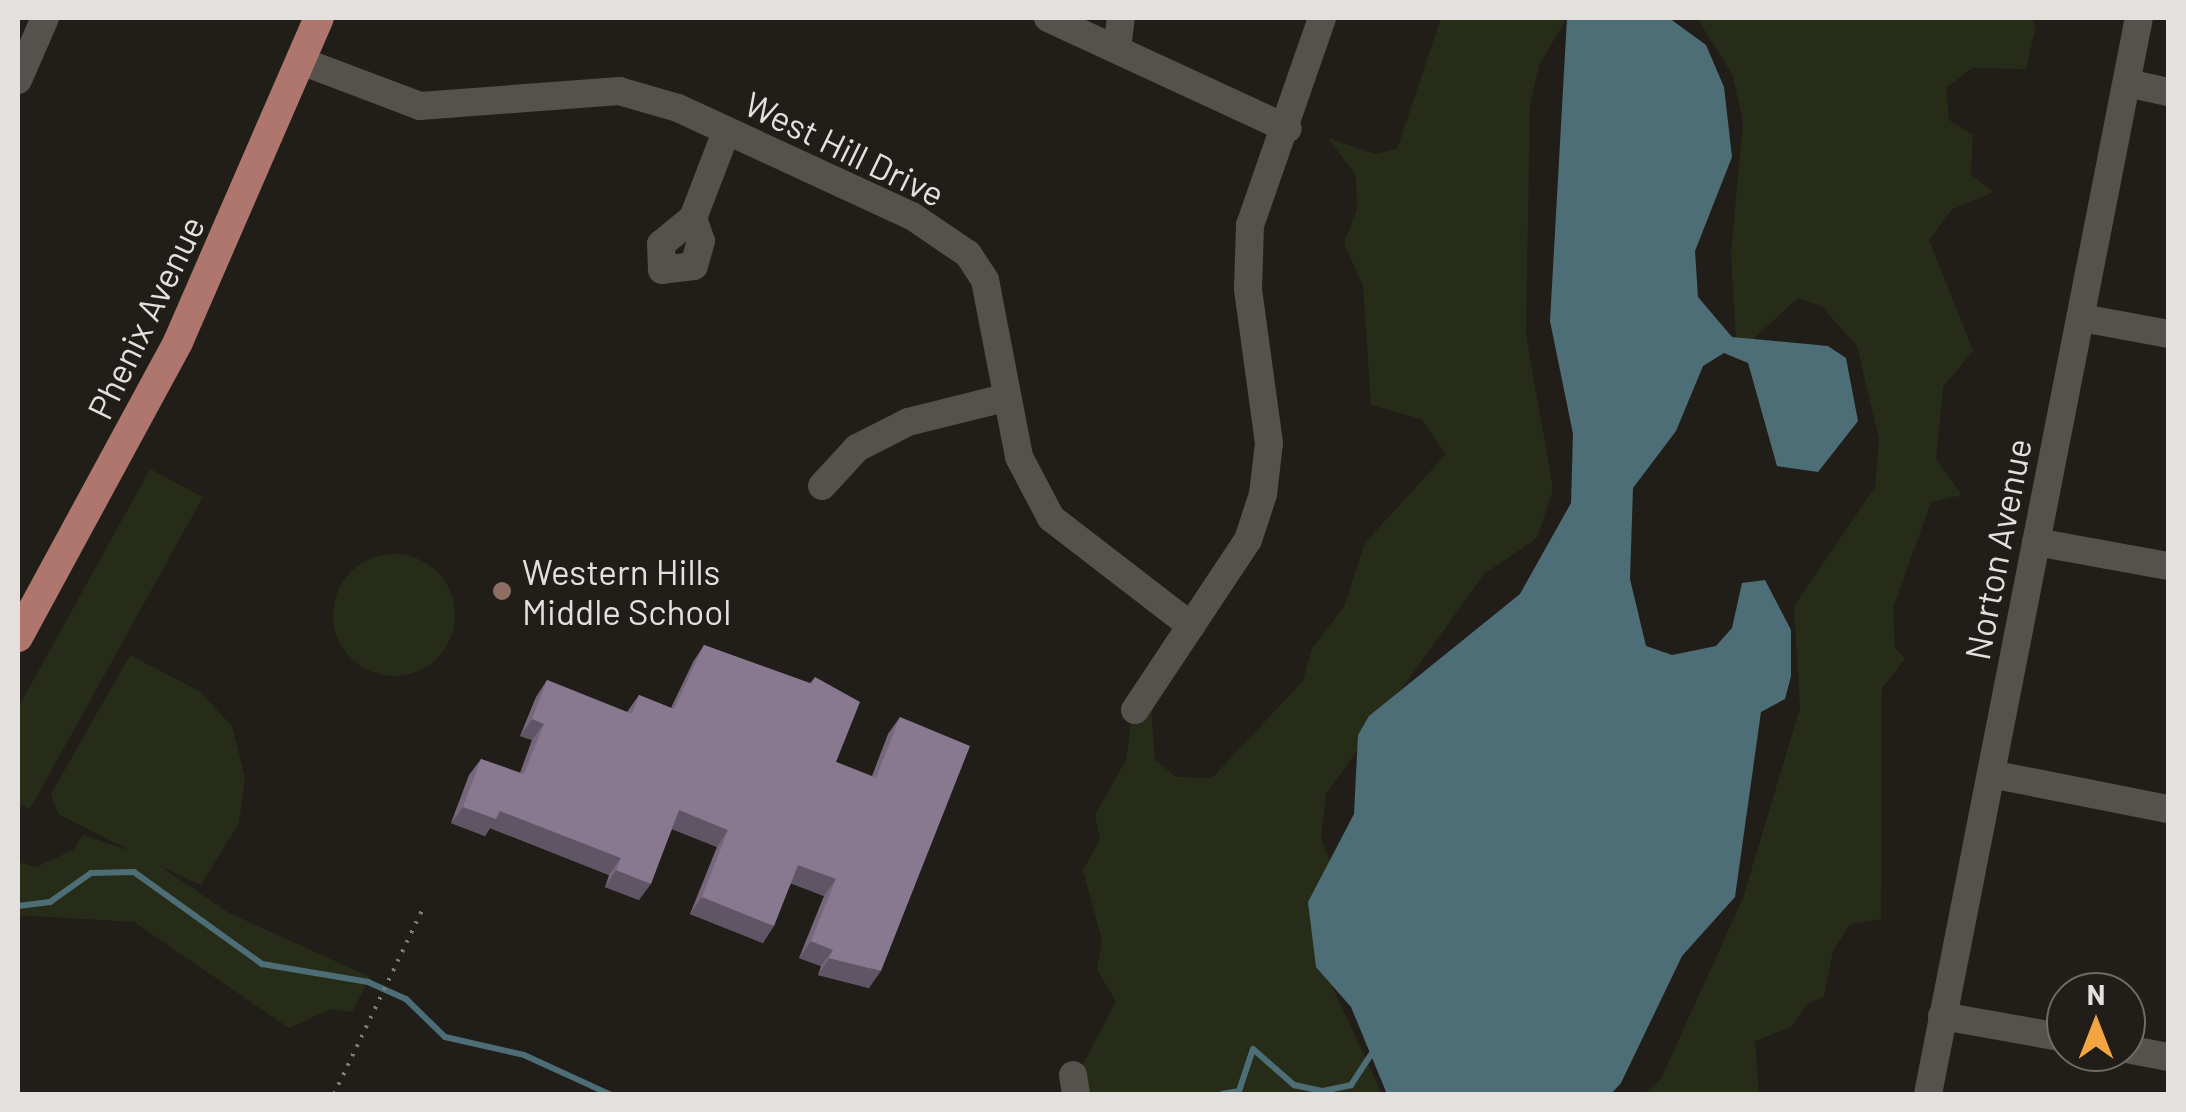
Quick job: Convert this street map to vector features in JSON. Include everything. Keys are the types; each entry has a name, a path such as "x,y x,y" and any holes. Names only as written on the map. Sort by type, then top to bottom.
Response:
{"main road":[{"name":"Phenix Avenue","path":"18,637 178,342 319,18"}],"street":[{"path":"18,80 45,18"},
{"path":"1048,18 1288,129"},
{"path":"1116,49 1121,18"},
{"path":"1135,710 1248,540 1263,494 1268,443 1248,290 1250,225 1288,129 1322,18"},
{"name":"Norton Avenue","path":"1928,1094 2139,18"},
{"name":"West Hill Drive","path":"301,62 420,106 619,91 726,132 912,216 968,254 1004,346 1004,398 1051,518 1191,626"},
{"path":"2127,84 2168,92"},
{"path":"692,218 726,132"},
{"path":"2082,318 2168,334"},
{"path":"822,486 857,448 908,422 1004,398"},
{"path":"2036,542 2168,566"},
{"path":"1991,774 2168,809"},
{"path":"1942,1016 2046,1034"}],"path":[{"path":"334,1094 424,906"}],"green space":[{"path":"1441,18 1567,18 1539,65 1530,106 1526,334 1553,489 1537,538 1484,574 1326,794 1321,838 1352,918 1332,986 1382,1094 1078,1094 1077,1075 1116,1002 1097,969 1102,941 1083,870 1100,839 1095,815 1126,760 1132,716 1151,705 1155,760 1176,777 1212,778 1303,681 1312,648 1344,607 1365,543 1446,454 1421,419 1371,405 1363,286 1344,243 1357,210 1356,176 1328,138 1375,154 1397,149"},
{"path":"1697,18 2031,18 2036,26 2026,69 1972,68 1946,88 1949,120 1973,135 1971,175 1994,192 1951,210 1929,240 1973,351 1943,387 1936,459 1962,495 1931,502 1893,608 1895,648 1905,659 1882,688 1881,919 1850,924 1833,951 1824,997 1807,1004 1791,1027 1755,1041 1759,1094 1644,1094 1661,1079 1743,898 1800,708 1794,606 1875,487 1879,439 1857,346 1821,306 1798,298 1753,339 1736,341 1731,254 1743,121 1732,74"},
{"path":"150,469 203,497 30,809 18,803 18,708"},
{"path":"394,554 417,559 437,572 450,592 455,615 450,638 437,658 417,671 394,676 371,671 351,658 338,638 333,615 338,592 351,572 371,559"},
{"path":"130,655 199,691 232,726 245,778 239,823 201,885 160,866 229,913 370,977 352,1012 331,1009 289,1028 134,922 18,915 18,862 36,867 73,850 83,835 131,851 58,814 51,794"}],"water":[{"path":"1567,18 1669,18 1706,45 1724,87 1732,157 1695,251 1698,297 1732,337 1828,346 1846,358 1858,421 1818,472 1777,466 1748,363 1724,353 1703,366 1676,431 1633,488 1630,579 1646,646 1672,655 1716,646 1732,628 1742,583 1765,580 1791,630 1791,676 1785,699 1761,712 1735,897 1682,956 1621,1083 1611,1094 1387,1094 1351,1007 1316,967 1308,902 1354,814 1358,735 1369,716 1520,594 1571,503 1573,434 1550,321"}],"building":[{"name":"Western Hills Middle School","path":"704,645 812,684 815,677 860,702 836,762 876,778 900,717 970,746 881,971 829,958 833,950 811,941 836,879 798,865 774,926 702,897 728,830 679,810 651,884 616,870 621,858 500,811 496,819 463,807 481,759 524,774 544,724 532,719 547,680 632,714 639,695 674,709"}],"waterway":[{"path":"18,906 50,902 91,873 134,872 262,964 368,982 406,999 445,1037 524,1055 609,1094"},
{"path":"1222,1094 1239,1091 1253,1049 1294,1085 1323,1091 1351,1085 1374,1050"}],"place":[{"name":"Western Hills Middle School","path":"502,591"}]}
